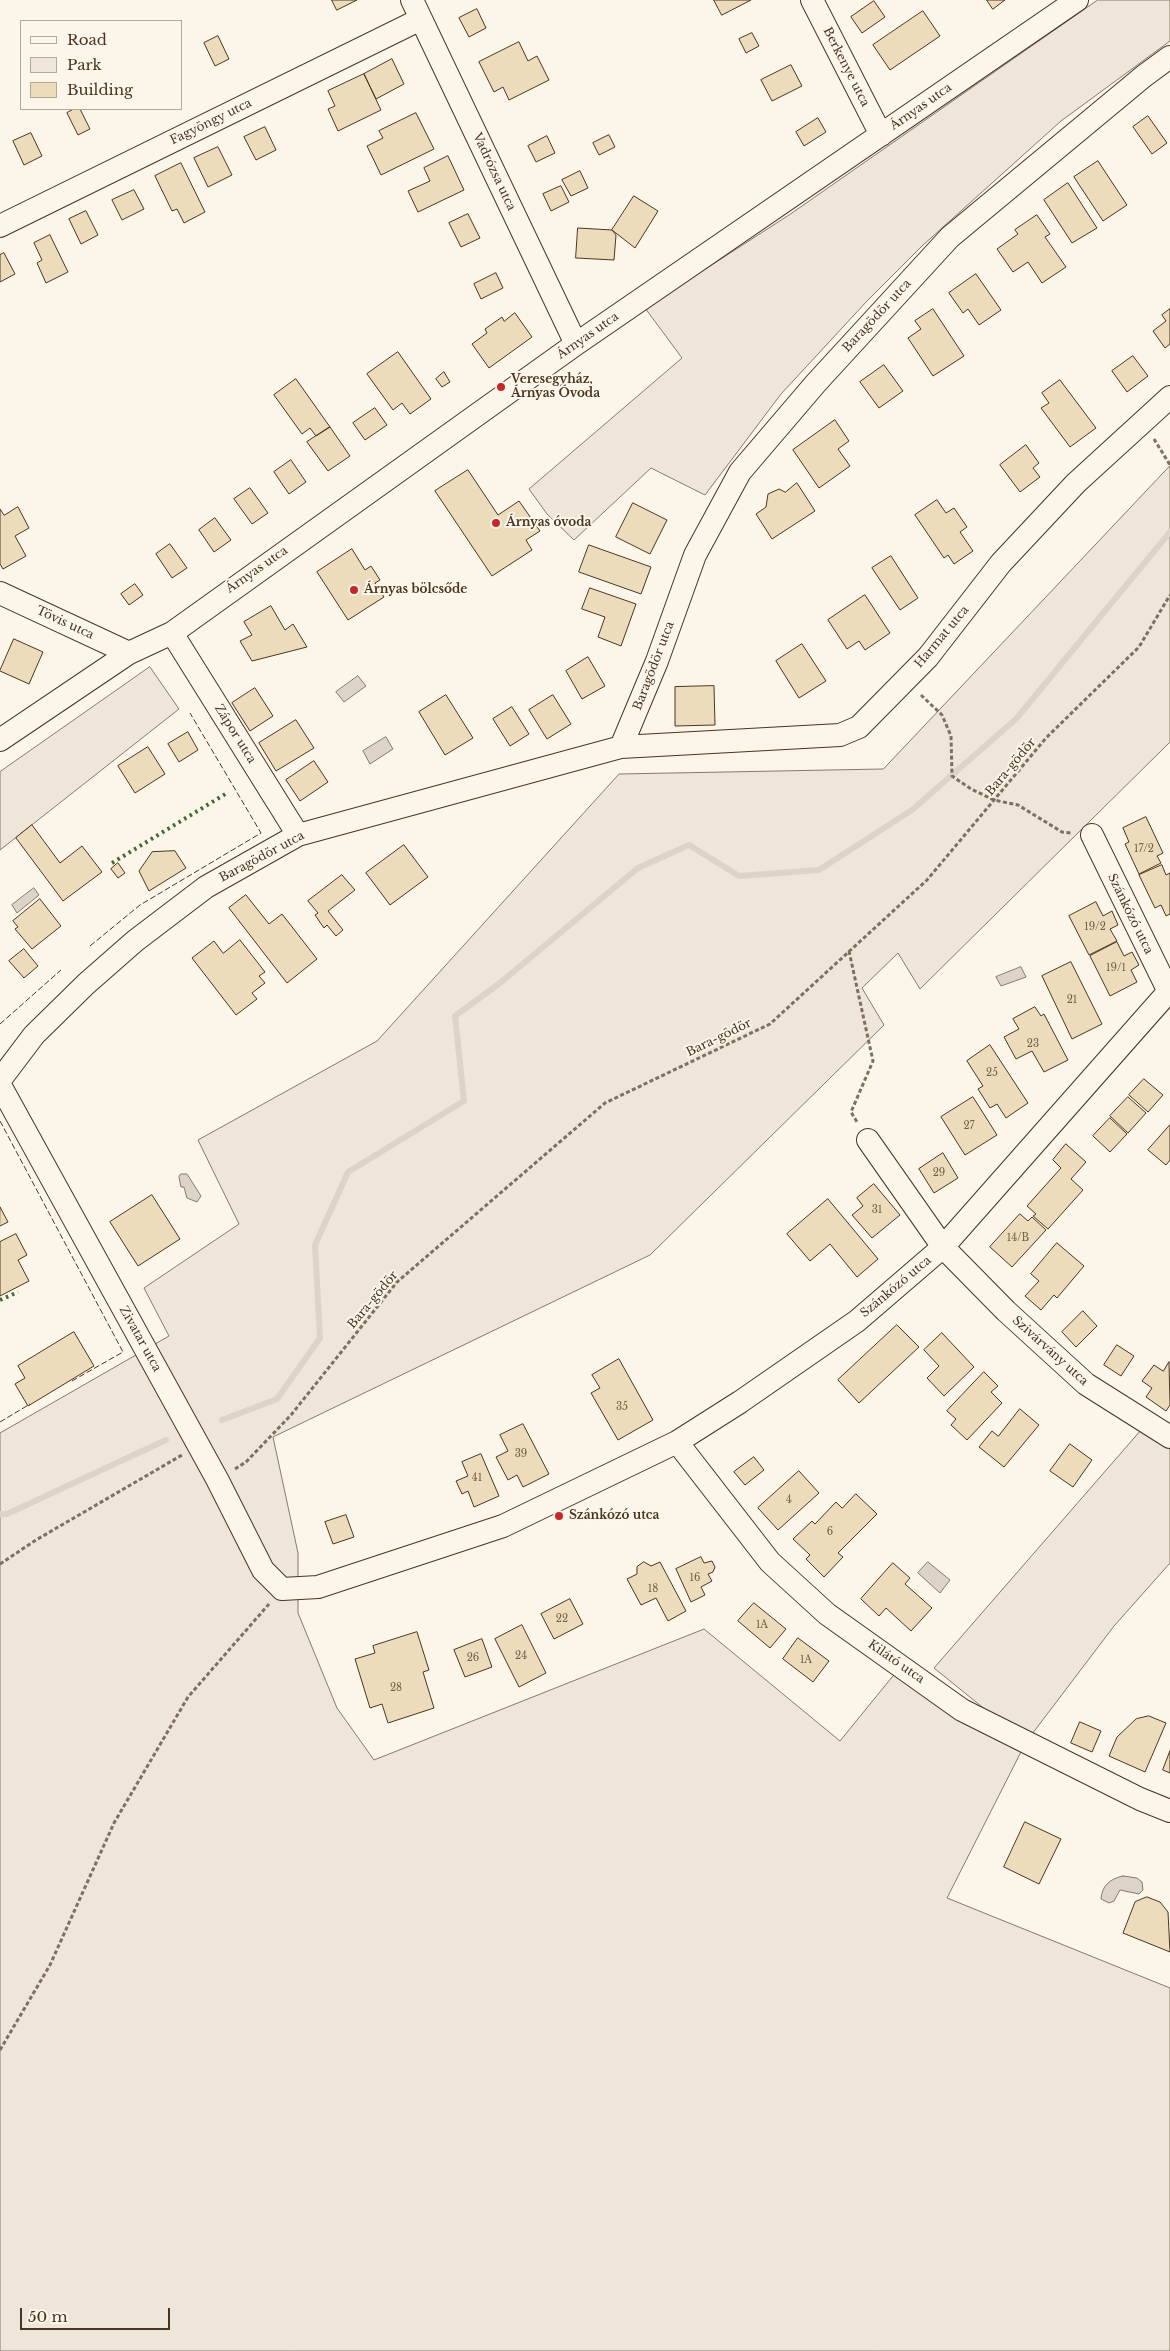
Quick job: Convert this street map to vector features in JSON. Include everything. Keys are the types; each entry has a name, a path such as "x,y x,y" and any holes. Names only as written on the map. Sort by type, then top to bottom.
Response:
{"street":[{"name":"Berkenye utca","path":"812,0 881,135"},
{"name":"Árnyas utca","path":"0,740 129,653 172,632 576,344 1077,0"},
{"name":"Fagyöngy utca","path":"0,226 417,9"},
{"name":"Vadrózsa utca","path":"417,9 576,344"},
{"name":"Baragödör utca","path":"0,1080 34,1035 86,984 134,941 206,887 298,835 621,747 657,661 696,555 740,472 816,383 950,237 1137,82 1170,57"},
{"name":"Harmat utca","path":"621,747 840,735 859,727 928,657 1001,563 1076,483 1170,397"},
{"name":"Tövis utca","path":"0,593 129,653"},
{"name":"Zápor utca","path":"172,632 298,835"},
{"name":"Szánkózó utca","path":"282,1589 318,1587 503,1526 677,1442 740,1402 857,1321 943,1247 1170,992 1092,835"},
{"name":"Zivatar utca","path":"0,1085 198,1446 263,1570 282,1589"},
{"name":"Szánkózó utca","path":"868,1140 943,1247"},
{"name":"Szivárvány utca","path":"943,1247 1006,1311 1086,1384 1170,1436"},
{"name":"Kilátó utca","path":"677,1442 770,1562 827,1614 962,1710 1140,1800 1170,1811"}],"path":[{"path":"1144,421 1170,465"},
{"name":"Bara-gödör","path":"246,1462 291,1415 398,1282 605,1103 770,1024 927,880 1046,738 1139,647 1170,595"},
{"path":"905,679 942,716 951,736 952,776 971,789 994,800 1018,805 1062,832 1092,835"},
{"path":"849,951 873,1061 851,1112 868,1140"},
{"path":"0,1564 36,1540 198,1446"},
{"path":"0,2050 50,1965 114,1823 188,1697 282,1589"}],"green space":[{"path":"1098,0 1170,0 1170,41 1061,121 922,246 867,301 781,394 705,495 651,468 574,540 547,514 529,489 682,358 645,308 789,215"},
{"path":"1170,466 1170,742 920,989 898,953 862,988 884,1025 650,1255 273,1437 298,1553 298,1613 337,1708 374,1760 704,1629 840,1741 901,1666 1023,1740 934,1668 1141,1430 1170,1441 1170,1563 1114,1626 1026,1742 947,1898 1170,1988 1170,2351 0,2351 0,1433 169,1336 144,1288 239,1224 198,1140 377,1041 619,774 883,769"},
{"path":"150,667 179,709 0,850 0,772"}],"shaded area":[{"path":"358,676 366,686 344,702 336,692"},
{"path":"386,737 393,749 370,764 363,751"},
{"path":"34,888 39,895 17,913 12,905"},
{"path":"1021,967 1026,977 1001,986 996,977"},
{"path":"181,1174 187,1174 201,1196 197,1202 187,1198 184,1187 181,1187 179,1177"},
{"path":"928,1562 950,1580 940,1593 918,1573"},
{"path":"1123,1876 1137,1878 1142,1882 1143,1890 1139,1894 1120,1890 1114,1901 1109,1903 1101,1899 1107,1884"}],"building":[{"path":"332,0 357,0 337,10"},
{"path":"714,0 751,0 722,15"},
{"path":"987,0 1005,0 993,9"},
{"path":"874,1 885,17 862,33 851,17"},
{"path":"477,9 486,28 469,37 459,18"},
{"path":"923,11 940,36 890,70 873,45"},
{"path":"752,33 759,46 746,53 739,39"},
{"path":"218,36 229,59 215,66 204,43"},
{"path":"519,42 528,61 537,56 549,80 509,100 503,87 494,92 479,62"},
{"path":"392,59 404,84 376,99 364,74"},
{"path":"791,65 802,86 772,101 761,80"},
{"path":"364,74 381,110 338,131 328,109 335,106 328,91"},
{"path":"72,110 80,110 90,129 78,135 67,113"},
{"path":"416,113 434,149 381,175 367,146 383,138 379,131"},
{"path":"1148,116 1167,143 1152,154 1133,127"},
{"path":"818,118 826,132 804,146 796,132"},
{"path":"265,127 276,150 256,160 244,137"},
{"path":"31,133 42,156 24,165 13,141"},
{"path":"609,135 615,147 599,155 593,143"},
{"path":"547,136 555,153 536,162 528,146"},
{"path":"218,147 232,175 208,187 194,158"},
{"path":"448,156 464,190 418,212 408,191 430,181 424,168"},
{"path":"1098,161 1127,205 1103,221 1074,177"},
{"path":"181,163 205,212 184,223 177,209 172,211 155,176"},
{"path":"580,171 588,188 571,196 562,180"},
{"path":"1068,183 1097,228 1072,243 1044,200"},
{"path":"561,186 569,202 551,211 543,194"},
{"path":"134,190 144,209 122,220 112,200"},
{"path":"634,196 658,211 635,248 612,230"},
{"path":"86,211 98,235 81,244 69,219"},
{"path":"468,214 480,238 461,247 449,223"},
{"path":"1037,215 1050,234 1045,237 1066,267 1042,283 1028,262 1013,272 997,249 1018,234 1015,230"},
{"path":"578,228 612,230 616,235 614,260 576,258"},
{"path":"50,235 68,272 46,283 37,263 42,260 34,243"},
{"path":"4,253 15,274 0,282 0,255"},
{"path":"496,273 503,288 481,299 474,284"},
{"path":"976,274 1001,310 979,325 968,309 963,313 949,293"},
{"path":"933,309 964,356 933,376 908,338 921,329 915,321"},
{"path":"1170,309 1170,344 1165,348 1153,331 1166,321 1162,315"},
{"path":"515,313 532,337 489,368 472,344 487,333 485,329 502,317 504,321"},
{"path":"398,352 431,399 410,414 402,403 393,410 367,374"},
{"path":"1133,356 1148,376 1127,392 1112,371"},
{"path":"884,365 903,391 879,408 860,382"},
{"path":"444,372 450,382 442,387 436,379"},
{"path":"296,379 330,427 316,436 310,428 302,434 274,395"},
{"path":"1060,380 1096,428 1070,447 1041,408 1049,403 1042,393"},
{"path":"375,408 387,425 365,440 353,423"},
{"path":"835,420 849,441 838,449 850,466 819,488 793,450"},
{"path":"330,427 350,456 328,471 307,442"},
{"path":"1026,445 1039,463 1033,468 1040,477 1020,492 1000,465"},
{"path":"291,460 306,482 289,494 274,472"},
{"name":"Árnyas óvoda","path":"468,470 498,515 519,501 540,531 526,540 532,550 492,576 435,491"},
{"path":"797,483 815,511 772,539 756,514 766,507 768,494 779,489 785,492"},
{"path":"250,488 268,513 252,524 234,499"},
{"path":"937,500 946,513 954,508 967,527 960,532 973,551 954,564 948,555 944,558 915,515"},
{"path":"633,503 667,520 650,554 616,537"},
{"path":"18,507 29,528 15,536 26,556 3,569 0,564 0,509 4,515"},
{"path":"215,518 231,540 214,552 199,530"},
{"path":"170,544 187,568 172,578 156,554"},
{"path":"589,545 651,567 641,594 579,572"},
{"name":"Árnyas bölcsőde","path":"352,549 365,570 371,566 380,580 375,583 384,597 348,620 317,572"},
{"path":"891,556 918,598 900,610 872,568"},
{"path":"135,584 143,595 129,605 121,594"},
{"path":"590,588 636,604 621,646 598,637 605,617 582,609"},
{"path":"865,595 890,633 865,650 859,641 847,649 828,620"},
{"path":"271,606 285,630 293,624 307,647 252,661 240,641 252,635 244,622"},
{"path":"14,639 43,652 29,684 0,671"},
{"path":"802,644 826,681 799,698 776,661"},
{"path":"588,657 605,686 582,699 566,671"},
{"path":"714,686 715,725 675,726 675,687"},
{"path":"255,688 273,716 250,731 232,703"},
{"path":"446,695 473,738 445,755 419,712"},
{"path":"553,695 571,724 547,739 529,710"},
{"path":"512,707 529,734 510,746 493,719"},
{"path":"296,720 314,748 276,771 259,743"},
{"path":"188,732 198,750 179,762 168,744"},
{"path":"148,747 165,774 135,793 118,766"},
{"path":"314,761 328,782 300,801 286,780"},
{"path":"1146,817 1163,853 1157,856 1161,863 1139,874 1125,844 1129,842 1123,828"},
{"path":"32,825 60,863 82,846 102,872 63,901 16,838"},
{"path":"404,845 428,877 390,905 366,873"},
{"path":"175,851 186,868 149,891 139,871 152,852"},
{"path":"118,863 125,873 118,878 111,869"},
{"path":"1162,865 1166,875 1170,873 1170,914 1166,916 1161,905 1155,908 1139,875"},
{"path":"342,875 355,890 328,911 343,930 336,936 327,925 324,928 315,915 318,913 308,901"},
{"path":"246,895 269,924 282,914 317,959 287,983 229,908"},
{"path":"40,899 61,926 32,949 15,929 18,927 13,921"},
{"path":"1096,902 1103,916 1112,911 1118,925 1110,929 1117,941 1089,955 1069,916"},
{"path":"240,940 265,972 259,976 265,983 252,993 257,999 236,1015 192,958 214,941 223,953"},
{"path":"1117,942 1124,956 1132,952 1139,965 1131,970 1137,982 1110,996 1090,956"},
{"path":"24,949 38,966 24,978 9,961"},
{"path":"1071,962 1102,1024 1072,1039 1042,976"},
{"path":"1035,1007 1041,1016 1044,1014 1068,1060 1044,1072 1032,1051 1016,1059 1004,1037 1019,1029 1013,1019"},
{"path":"990,1045 1028,1103 1006,1118 997,1104 990,1108 978,1089 983,1086 967,1061"},
{"path":"1144,1079 1163,1095 1148,1112 1129,1095"},
{"path":"973,1097 997,1135 965,1155 941,1117"},
{"path":"1128,1097 1146,1113 1128,1133 1110,1116"},
{"path":"1110,1118 1127,1134 1110,1152 1093,1136"},
{"path":"1170,1125 1170,1160 1166,1165 1148,1150"},
{"path":"1066,1144 1086,1162 1071,1179 1083,1190 1048,1229 1033,1216 1036,1214 1027,1206 1061,1168 1053,1160"},
{"path":"943,1153 958,1178 934,1193 919,1169"},
{"path":"874,1184 900,1215 872,1238 852,1215 863,1206 857,1198"},
{"path":"152,1195 180,1239 138,1266 110,1222"},
{"path":"828,1199 878,1259 857,1277 830,1244 810,1261 787,1234"},
{"path":"0,1207 8,1222 0,1226"},
{"path":"1020,1214 1028,1221 1032,1217 1046,1230 1012,1267 990,1247"},
{"path":"16,1234 27,1255 18,1260 29,1281 0,1296 0,1242"},
{"path":"1057,1243 1084,1266 1057,1298 1054,1295 1041,1310 1025,1296 1039,1281 1031,1274"},
{"path":"1083,1311 1097,1326 1076,1347 1062,1332"},
{"path":"897,1325 919,1347 859,1403 838,1380"},
{"path":"74,1332 94,1366 28,1406 15,1384 25,1378 18,1366"},
{"path":"942,1333 974,1367 944,1396 927,1378 939,1366 924,1350"},
{"path":"1117,1345 1134,1356 1121,1376 1104,1365"},
{"path":"619,1359 653,1420 618,1440 591,1393 600,1388 592,1375"},
{"path":"1169,1362 1170,1405 1166,1411 1146,1397 1152,1388 1142,1381 1154,1365 1163,1371"},
{"path":"984,1372 998,1386 991,1392 1002,1403 967,1440 951,1425 956,1419 947,1411"},
{"path":"1020,1409 1039,1425 1004,1467 979,1447 992,1431 998,1436"},
{"path":"523,1424 549,1474 523,1487 517,1475 508,1480 496,1457 508,1451 500,1435"},
{"path":"1070,1444 1092,1460 1073,1487 1050,1471"},
{"path":"481,1454 499,1496 474,1507 468,1491 462,1494 456,1481 468,1476 462,1462"},
{"path":"754,1457 764,1470 745,1485 734,1472"},
{"path":"799,1471 819,1493 778,1530 758,1508"},
{"path":"856,1494 877,1514 838,1553 843,1557 824,1577 806,1559 810,1555 793,1539 812,1521 815,1524 836,1502 842,1508"},
{"path":"346,1515 354,1537 333,1544 325,1522"},
{"path":"701,1557 704,1563 712,1561 715,1567 713,1572 708,1574 712,1581 701,1587 705,1595 691,1602 676,1569"},
{"path":"644,1562 651,1566 660,1562 686,1611 668,1621 656,1598 641,1605 627,1579 637,1574 637,1567"},
{"path":"893,1563 910,1578 905,1584 932,1608 911,1631 886,1608 879,1616 861,1599"},
{"path":"570,1599 583,1624 554,1639 541,1614"},
{"path":"754,1603 786,1629 770,1648 738,1621"},
{"path":"522,1625 546,1673 519,1687 495,1639"},
{"path":"417,1632 429,1670 423,1672 434,1708 388,1723 382,1704 370,1708 355,1659 375,1653 373,1646"},
{"path":"798,1638 829,1661 813,1682 783,1659"},
{"path":"482,1639 492,1667 465,1677 454,1650"},
{"path":"1149,1716 1166,1723 1145,1772 1109,1756 1117,1737 1136,1719"},
{"path":"1080,1722 1101,1731 1092,1752 1071,1743"},
{"path":"1170,1751 1170,1773 1163,1770"},
{"path":"1025,1822 1061,1839 1039,1884 1004,1867"},
{"path":"1147,1897 1160,1902 1168,1912 1170,1952 1123,1933 1135,1902"}],"waterway":[{"path":"222,1420 277,1399 320,1338 315,1245 348,1172 464,1101 455,1016 500,983 638,868 689,845 739,876 819,870 912,810 1016,719 1170,532"},
{"path":"0,1514 7,1514 166,1440"}],"hedge":[{"path":"112,863 227,793"},
{"path":"0,1300 18,1292"}],"fence":[{"path":"90,946 140,905 261,833 190,713"},
{"path":"0,1024 61,970"},
{"path":"0,1121 123,1352 72,1381"},
{"path":"0,1422 30,1404"}],"place":[{"name":"Veresegyház, Árnyas Óvoda","path":"501,387"},
{"name":"Árnyas óvoda","path":"496,523"},
{"name":"Árnyas bölcsőde","path":"354,590"},
{"name":"Szánkózó utca","path":"559,1516"}]}
